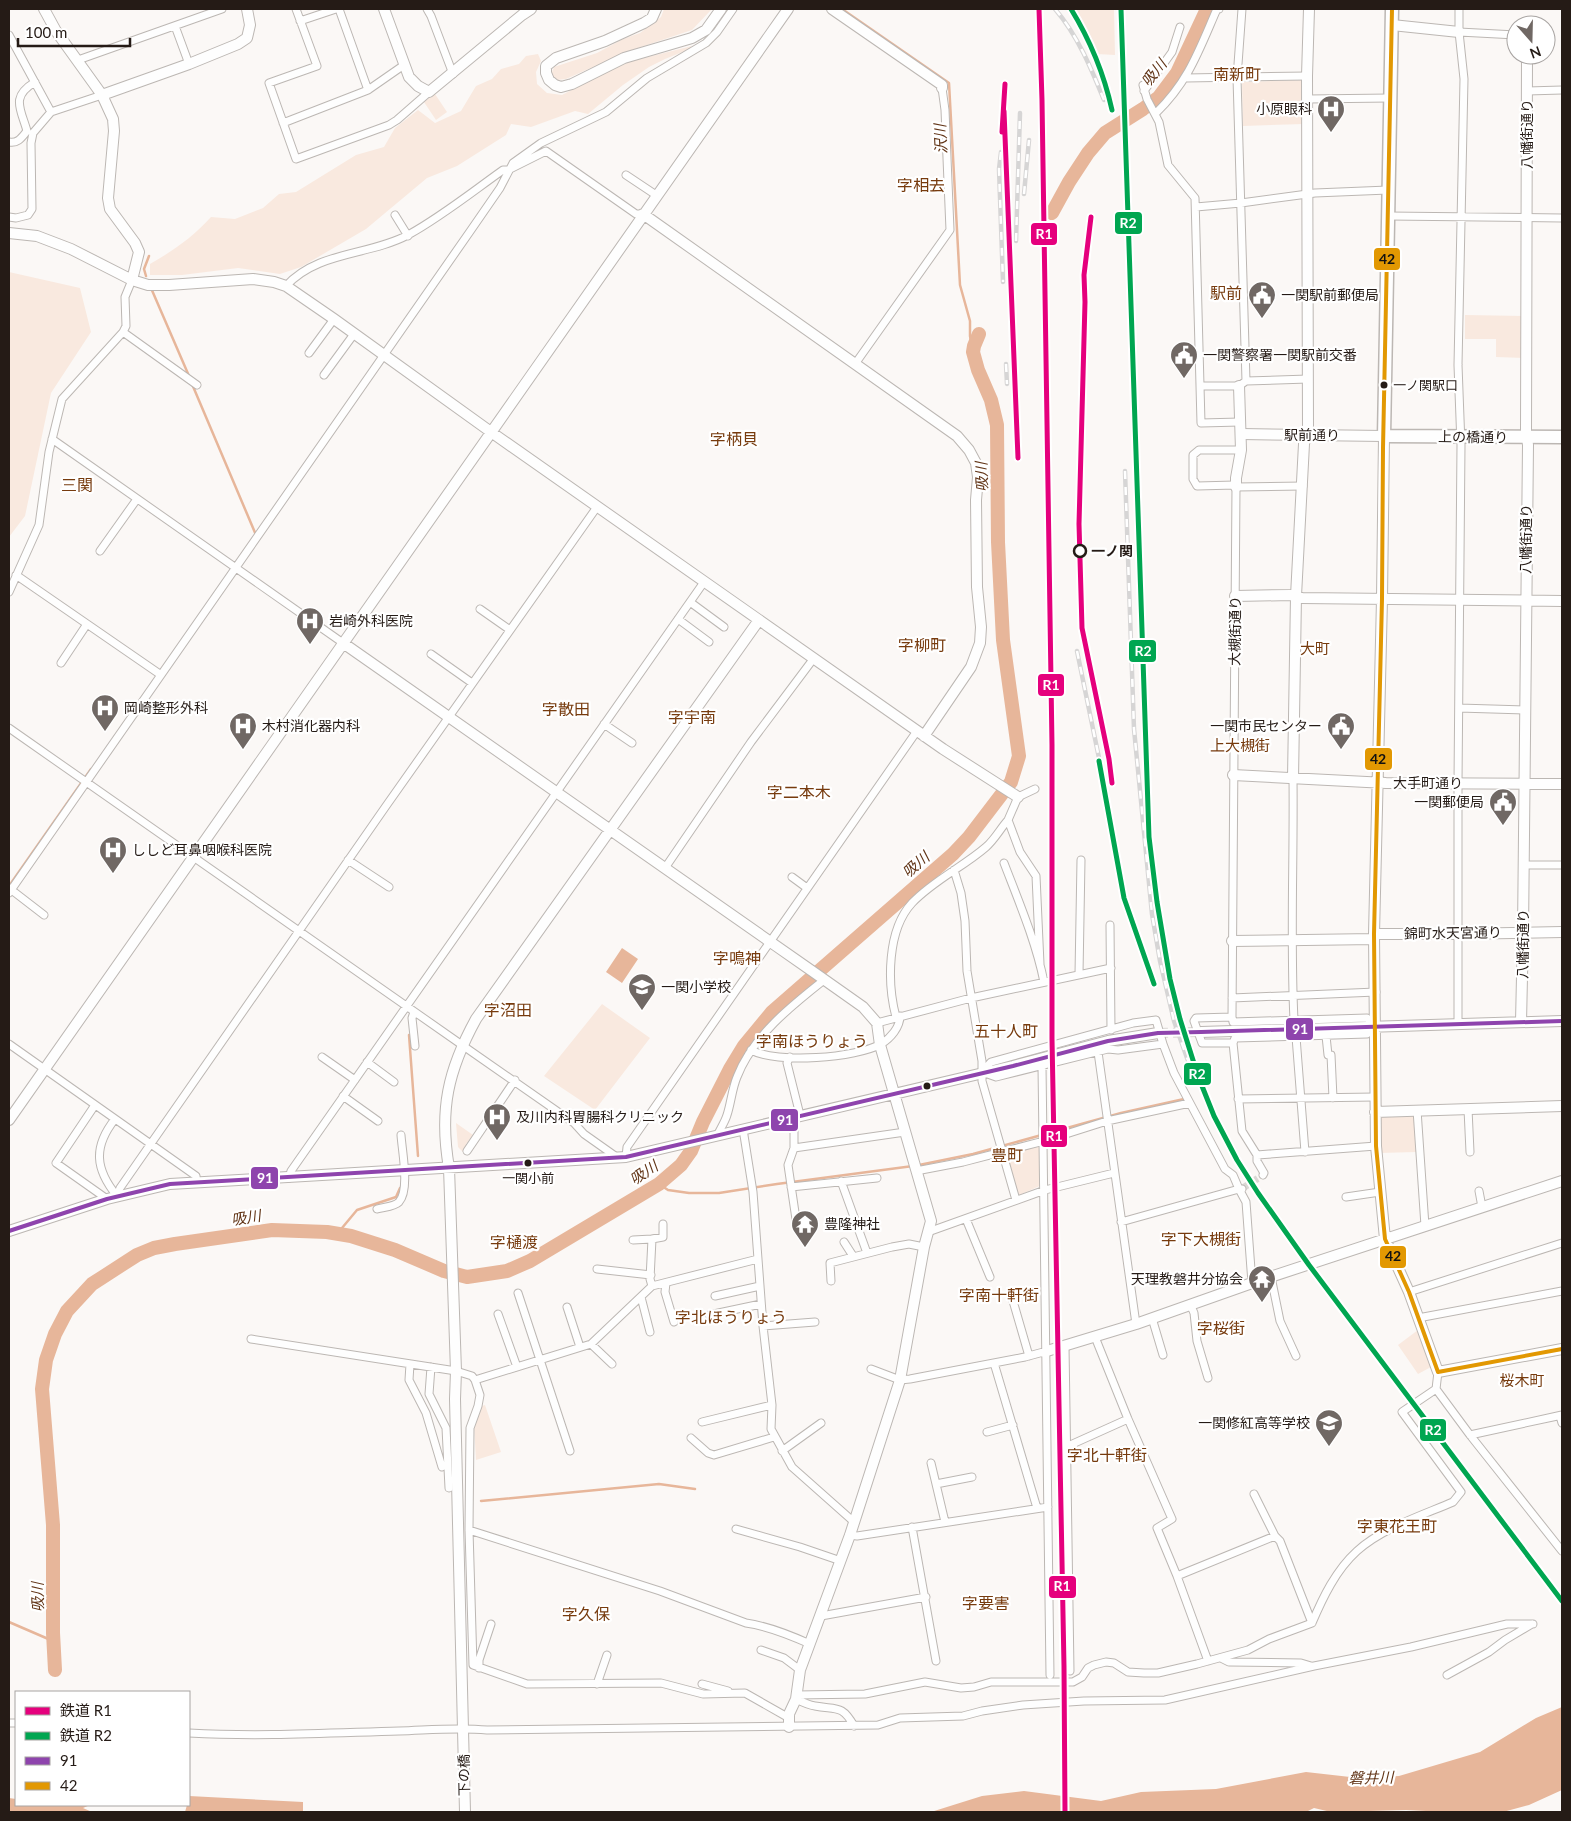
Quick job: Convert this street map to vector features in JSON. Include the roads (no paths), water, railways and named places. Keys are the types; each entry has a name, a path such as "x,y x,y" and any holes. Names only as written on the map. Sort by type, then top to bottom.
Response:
{"highway":[{"path":"1384,436 1392,9"},
{"name":"上の橋通り","path":"1384,436 1562,437"}],"street":[{"path":"9,592 39,525 52,440 62,399 123,332 126,326 125,297 132,280 139,252 135,243 110,209 108,198 114,131 112,119 102,95 56,31 44,9"},
{"path":"78,60 222,9"},
{"path":"9,217 16,218 28,215 32,208 31,143 33,133 51,112 189,64 238,44 247,38 250,26 247,9"},
{"path":"296,9 317,66 269,83 296,159 389,125 397,120 522,14 532,9"},
{"path":"300,21 337,9 368,90"},
{"path":"384,9 409,77 418,86 429,92"},
{"path":"427,9 452,74"},
{"path":"656,9 652,18 644,24 556,58 546,66 549,80 561,87 567,86 624,58 692,38 706,30 721,9"},
{"path":"44,916 9,890 481,216 500,188 512,164 541,143 606,112 647,78 706,43 717,32 733,9"},
{"path":"9,1120 788,9"},
{"path":"832,9 942,85 945,110 950,230 855,364"},
{"path":"1155,111 1168,101 1186,78 1217,9 1219,9"},
{"path":"1236,486 1242,450 1240,422 1243,383 1238,78 1242,9"},
{"path":"1294,1020 1291,940 1294,855 1293,778 1296,596 1304,444 1308,426 1307,76 1309,9"},
{"path":"1458,1024 1460,436 1458,365 1464,79 1459,32 1459,9"},
{"path":"1392,25 1506,34"},
{"path":"175,26 189,64"},
{"path":"1180,28 1172,52 1144,88 1147,99 1155,111 1168,165 1195,198 1201,422 1240,422"},
{"path":"10,39 51,112"},
{"path":"283,123 368,90 404,65"},
{"name":"八幡街通り","path":"1521,1022 1524,932 1525,601 1528,445 1526,438 1527,65"},
{"path":"1186,78 1307,76"},
{"path":"9,142 13,143 21,139 27,131 19,110 19,98 25,88 35,82"},
{"path":"1527,91 1562,90"},
{"path":"1308,99 1390,98"},
{"path":"286,286 294,278 322,261 389,244 408,236 503,170 508,170 546,151 636,214 643,214 957,436 969,450 976,464 978,478 976,500 977,587 981,627 980,642 971,667 807,888 627,1147 622,1158"},
{"path":"626,175 656,195"},
{"path":"1196,207 1308,194 1388,190"},
{"path":"395,215 408,236"},
{"path":"1388,216 1562,218"},
{"path":"9,233 37,236 132,280 148,285 253,279 286,286 704,582 921,733 1015,795"},
{"path":"309,354 334,319"},
{"path":"123,332 197,385"},
{"path":"324,375 354,334"},
{"path":"1200,386 1308,379"},
{"name":"駅前通り","path":"1241,434 1384,436"},
{"path":"1384,436 1379,782 1374,936 1376,1146 1385,1239 1408,1292 1438,1372 1436,1389 1470,1435 1562,1550"},
{"path":"52,440 770,941 863,1007 877,1023 880,1045 931,1221 924,1247 900,1380 841,1562 800,1670 796,1697 789,1722"},
{"path":"1242,450 1199,450 1193,455 1193,479 1197,486 1303,486"},
{"name":"大槻街通り","path":"1232,1017 1236,486"},
{"path":"100,551 137,499"},
{"path":"112,1198 597,507"},
{"path":"16,575 161,675"},
{"path":"289,1178 291,1171 343,1096 704,582"},
{"path":"1235,596 1296,596 1382,600 1562,601"},
{"path":"690,602 724,627"},
{"path":"480,609 510,630"},
{"path":"678,619 709,642"},
{"name":"下の橋","path":"465,1812 454,1291 449,1168 445,1125 446,1098 450,1079 462,1045 476,1019 759,620"},
{"path":"61,663 88,624"},
{"path":"431,654 472,683"},
{"path":"665,868 751,742 814,658"},
{"path":"1459,708 1525,710"},
{"path":"604,724 632,743"},
{"path":"9,728 414,1012 515,1080 574,1123 584,1134 622,1158"},
{"name":"大手町通り","path":"1233,775 1379,782 1562,784"},
{"path":"1015,795 1035,789"},
{"path":"752,1050 759,1054 790,1057 830,1057 880,1045 889,1039 900,1021 894,1008 890,961 899,924 904,912 913,902 986,847 1008,820 1015,795"},
{"path":"1008,820 1020,852 1036,876 1040,964"},
{"path":"348,860 388,887"},
{"path":"1079,974 1081,860"},
{"path":"1004,863 1040,964 1044,982"},
{"path":"1524,865 1562,865"},
{"path":"954,870 961,894 965,921 967,971 982,1061 982,1081 1016,1200"},
{"path":"792,877 807,888"},
{"path":"1110,925 1112,1030"},
{"name":"錦町水天宮通り","path":"1232,941 1562,932"},
{"path":"877,1023 971,998 1111,968"},
{"path":"717,1136 727,1116 737,1077 752,1050 768,1028 820,977"},
{"path":"1232,998 1376,992"},
{"path":"414,1012 412,1018 415,1046"},
{"path":"1233,1043 1202,1044 1194,1021 1196,1018 1232,1017 1233,1022 1368,1018 1375,1026"},
{"path":"982,1072 991,1062 1133,1023 1156,1020 1171,1066 1225,1169 1233,1175 1246,1202 1252,1283"},
{"path":"1201,1032 1562,1021"},
{"path":"1263,1175 1264,1172 1257,1161 1257,1154 1242,1132 1233,1043 1235,1038 1367,1034 1375,1026"},
{"path":"9,1229 112,1198 170,1184 622,1158 1108,1041 1158,1034"},
{"path":"1326,1036 1328,1054 1331,1055 1333,1098"},
{"path":"1296,1037 1305,1152"},
{"path":"9,1044 196,1176 197,1183"},
{"path":"982,1072 996,1078 1108,1049 1118,1050 1163,1044"},
{"path":"1098,1052 1136,1324"},
{"path":"322,1057 355,1080"},
{"path":"790,1057 787,1063 797,1115 794,1148 788,1164 797,1226"},
{"path":"367,1062 394,1082"},
{"path":"1042,1066 1050,1675"},
{"path":"467,1151 515,1080"},
{"path":"343,1096 378,1120"},
{"path":"1238,1099 1375,1097"},
{"path":"916,1171 963,1162 1044,1141 1107,1121 1190,1103"},
{"path":"95,1105 56,1163 112,1198"},
{"path":"1375,1112 1562,1106"},
{"path":"1468,1109 1470,1152"},
{"path":"1417,1110 1425,1226"},
{"path":"112,1198 99,1162 100,1144 108,1127 115,1119"},
{"path":"743,1129 753,1192 763,1326 772,1405 771,1429 792,1467 854,1522"},
{"path":"794,1148 905,1132"},
{"path":"377,1209 396,1204 401,1200 405,1185 401,1135"},
{"path":"1257,1154 1376,1146"},
{"path":"928,1232 1045,1190 1114,1173"},
{"path":"791,1187 877,1178"},
{"path":"841,1181 867,1253"},
{"path":"871,1369 900,1380 1030,1356 1136,1324 1252,1283 1562,1181"},
{"path":"1121,1222 1241,1189"},
{"path":"1479,1191 1482,1207"},
{"path":"1346,1197 1380,1192"},
{"path":"966,1219 990,1277"},
{"path":"634,1240 663,1238 663,1224"},
{"path":"652,1239 652,1286"},
{"path":"844,1242 853,1256"},
{"path":"1408,1292 1562,1243"},
{"path":"831,1281 830,1263 909,1244 924,1247"},
{"path":"475,1380 591,1344 652,1286 758,1259"},
{"path":"597,1269 651,1275"},
{"path":"1271,1277 1280,1321 1296,1356"},
{"path":"666,1283 665,1292 674,1322"},
{"path":"715,1296 760,1286"},
{"path":"1418,1318 1562,1291"},
{"path":"518,1293 570,1451"},
{"path":"641,1297 650,1332"},
{"path":"1013,1301 1030,1356"},
{"path":"709,1315 762,1304"},
{"path":"1190,1304 1194,1313 1198,1340 1208,1378"},
{"path":"567,1307 580,1347"},
{"path":"498,1314 517,1367"},
{"path":"1152,1318 1163,1355"},
{"path":"763,1326 815,1322"},
{"path":"1095,1337 1128,1419 1172,1519 1157,1528 1208,1661"},
{"path":"251,1339 456,1371 472,1376 475,1380 480,1395 470,1428 469,1530 472,1665 527,1684 660,1683 703,1694 745,1693 789,1722"},
{"path":"591,1344 612,1364"},
{"path":"1065,1346 1070,1671"},
{"path":"1438,1372 1562,1349"},
{"path":"994,1363 1037,1508"},
{"path":"410,1364 409,1380 426,1413 442,1467"},
{"path":"432,1367 430,1394 446,1428 449,1488"},
{"path":"796,1697 865,1694 925,1682 961,1688 974,1687 991,1682 1073,1682 1082,1677 1088,1668 1106,1662 1114,1663 1128,1672 1158,1672 1248,1650 1269,1639 1312,1623 1333,1581 1357,1551 1383,1534 1453,1502 1461,1492 1402,1412 1436,1389"},
{"path":"702,1422 772,1405"},
{"path":"1470,1435 1561,1418"},
{"path":"1068,1446 1128,1419"},
{"path":"782,1451 821,1423"},
{"path":"987,1432 1013,1425"},
{"path":"691,1438 708,1453 714,1455 774,1436"},
{"path":"931,1463 945,1522"},
{"path":"936,1484 972,1477"},
{"path":"1254,1494 1275,1536 1280,1541 1312,1623"},
{"path":"850,1534 857,1536 1048,1507"},
{"path":"912,1527 936,1661"},
{"path":"736,1529 800,1546 841,1562"},
{"path":"469,1530 660,1591 746,1623 757,1624 795,1637 810,1644"},
{"path":"1177,1576 1275,1536"},
{"path":"821,1616 926,1597"},
{"path":"480,1668 479,1660 492,1624"},
{"path":"190,1733 231,1736 426,1730 463,1732 789,1722 854,1726 878,1725 900,1718 963,1716 1023,1705 1084,1701 1165,1700 1314,1666 1412,1647 1507,1624 1533,1624 1505,1640 1489,1652 1447,1675"},
{"path":"762,1650 784,1658 800,1670"},
{"path":"597,1684 607,1655"},
{"path":"1221,1658 1229,1662 1302,1663 1314,1666"},
{"path":"702,1684 728,1690 729,1694"},
{"path":"796,1697 813,1706 837,1708 847,1713 854,1726"}],"water":[{"path":"622,948 638,959 622,983 606,972"},
{"name":"磐井川","path":"1562,1707 1562,1790 1529,1805 1503,1812 1406,1810 1331,1812 1314,1808 1306,1812 931,1812 982,1796 1024,1791 1101,1801 1141,1792 1216,1789 1306,1772 1359,1778 1399,1776 1480,1752 1536,1718"},
{"path":"190,1796 303,1802 303,1812 185,1812 187,1806 190,1806"},
{"path":"9,1798 15,1799 15,1806 88,1806 83,1808 92,1812 9,1812"}],"waterway":[{"name":"沢川","path":"842,9 949,83 960,285 970,321 973,352"},
{"name":"吸川","path":"1052,213 1088,153 1105,133 1159,97 1177,73 1207,9"},
{"path":"146,276 144,269 149,256"},
{"path":"151,288 189,376"},
{"name":"吸川","path":"55,1670 53,1525 42,1389 46,1360 55,1334 67,1311 92,1284 137,1255 154,1248 272,1230 327,1232 351,1236 395,1250 444,1271 467,1277 507,1271 530,1261 659,1184 681,1165 691,1151 703,1122 730,1069 744,1046 772,1012 953,854 969,837 1011,782 1019,756 1003,640 998,542 997,425 991,400 978,370 973,352 979,334"},
{"path":"192,384 256,535"},
{"path":"9,886 91,769"},
{"path":"409,1035 418,1156"},
{"path":"919,1165 973,1154 1121,1113 1184,1099"},
{"path":"659,1184 668,1190 689,1193 719,1193 913,1166"},
{"path":"337,1234 357,1210 396,1197 400,1188"},
{"path":"481,1501 659,1484 695,1489"},
{"path":"9,1622 53,1641"}],"tunnel":[{"path":"1158,1033 1201,1032"},
{"path":"1243,1188 1263,1175"}],"railway":[{"path":"1055,9 1077,41 1104,100"},
{"path":"1004,117 1005,84"},
{"path":"1042,100 1052,745 1051,925"},
{"path":"1004,111 1018,458"},
{"path":"1016,241 1020,113"},
{"path":"1024,194 1029,140"},
{"path":"1001,152 999,169 1003,282"},
{"path":"1091,217 1084,275 1085,302 1079,524 1082,628 1109,759 1112,783"},
{"path":"1006,364 1007,384"},
{"path":"1125,471 1134,729 1152,914 1160,961 1174,1021 1187,1058 1214,1116"},
{"path":"1077,651 1107,797 1124,898 1154,984"}],"rail line":[{"name":"R1","path":"1039,9 1052,745 1052,1039 1065,1812"},
{"name":"R2","path":"1071,9 1096,58 1112,110"},
{"name":"R2","path":"1121,9 1149,837 1157,902 1170,979 1180,1019 1198,1076 1214,1116 1237,1160 1258,1193 1309,1265 1562,1601"},
{"name":"R1","path":"1002,132 1005,84"},
{"name":"R1","path":"1004,111 1018,458"},
{"name":"R1","path":"1091,217 1084,275 1085,302 1079,524 1082,628 1109,759 1112,783"},
{"name":"R2","path":"1099,761 1124,898 1154,984"}],"place":[{"name":"小原眼科","path":"1331,133"},
{"name":"一関駅前郵便局","path":"1262,319"},
{"name":"一関警察署一関駅前交番","path":"1184,379"},
{"name":"一ノ関駅口","path":"1384,385"},
{"name":"一ノ関","path":"1080,551"},
{"name":"岩崎外科医院","path":"310,645"},
{"name":"岡崎整形外科","path":"105,732"},
{"name":"木村消化器内科","path":"243,750"},
{"name":"一関市民センター","path":"1341,750"},
{"name":"一関郵便局","path":"1503,826"},
{"name":"ししど耳鼻咽喉科医院","path":"113,874"},
{"name":"一関小学校","path":"642,1011"},
{"name":"及川内科胃腸科クリニック","path":"497,1141"},
{"name":"一関小前","path":"528,1163"},
{"name":"豊隆神社","path":"805,1248"},
{"name":"天理教磐井分協会","path":"1262,1303"},
{"name":"一関修紅高等学校","path":"1329,1447"}],"district":[{"name":"南新町","path":"1237,74"},
{"name":"字相去","path":"921,185"},
{"name":"駅前","path":"1226,293"},
{"name":"字柄貝","path":"734,439"},
{"name":"三関","path":"77,485"},
{"name":"字柳町","path":"922,645"},
{"name":"大町","path":"1315,649"},
{"name":"字散田","path":"566,709"},
{"name":"字宇南","path":"692,717"},
{"name":"上大槻街","path":"1240,746"},
{"name":"字二本木","path":"799,792"},
{"name":"字鳴神","path":"737,958"},
{"name":"字沼田","path":"508,1010"},
{"name":"五十人町","path":"1006,1031"},
{"name":"字南ほうりょう","path":"812,1041"},
{"name":"豊町","path":"1007,1155"},
{"name":"字下大槻街","path":"1201,1239"},
{"name":"字樋渡","path":"514,1242"},
{"name":"字南十軒街","path":"999,1295"},
{"name":"字北ほうりょう","path":"731,1317"},
{"name":"字桜街","path":"1221,1328"},
{"name":"桜木町","path":"1522,1381"},
{"name":"字北十軒街","path":"1107,1455"},
{"name":"字東花王町","path":"1397,1526"},
{"name":"字要害","path":"986,1603"},
{"name":"字久保","path":"586,1614"}]}
